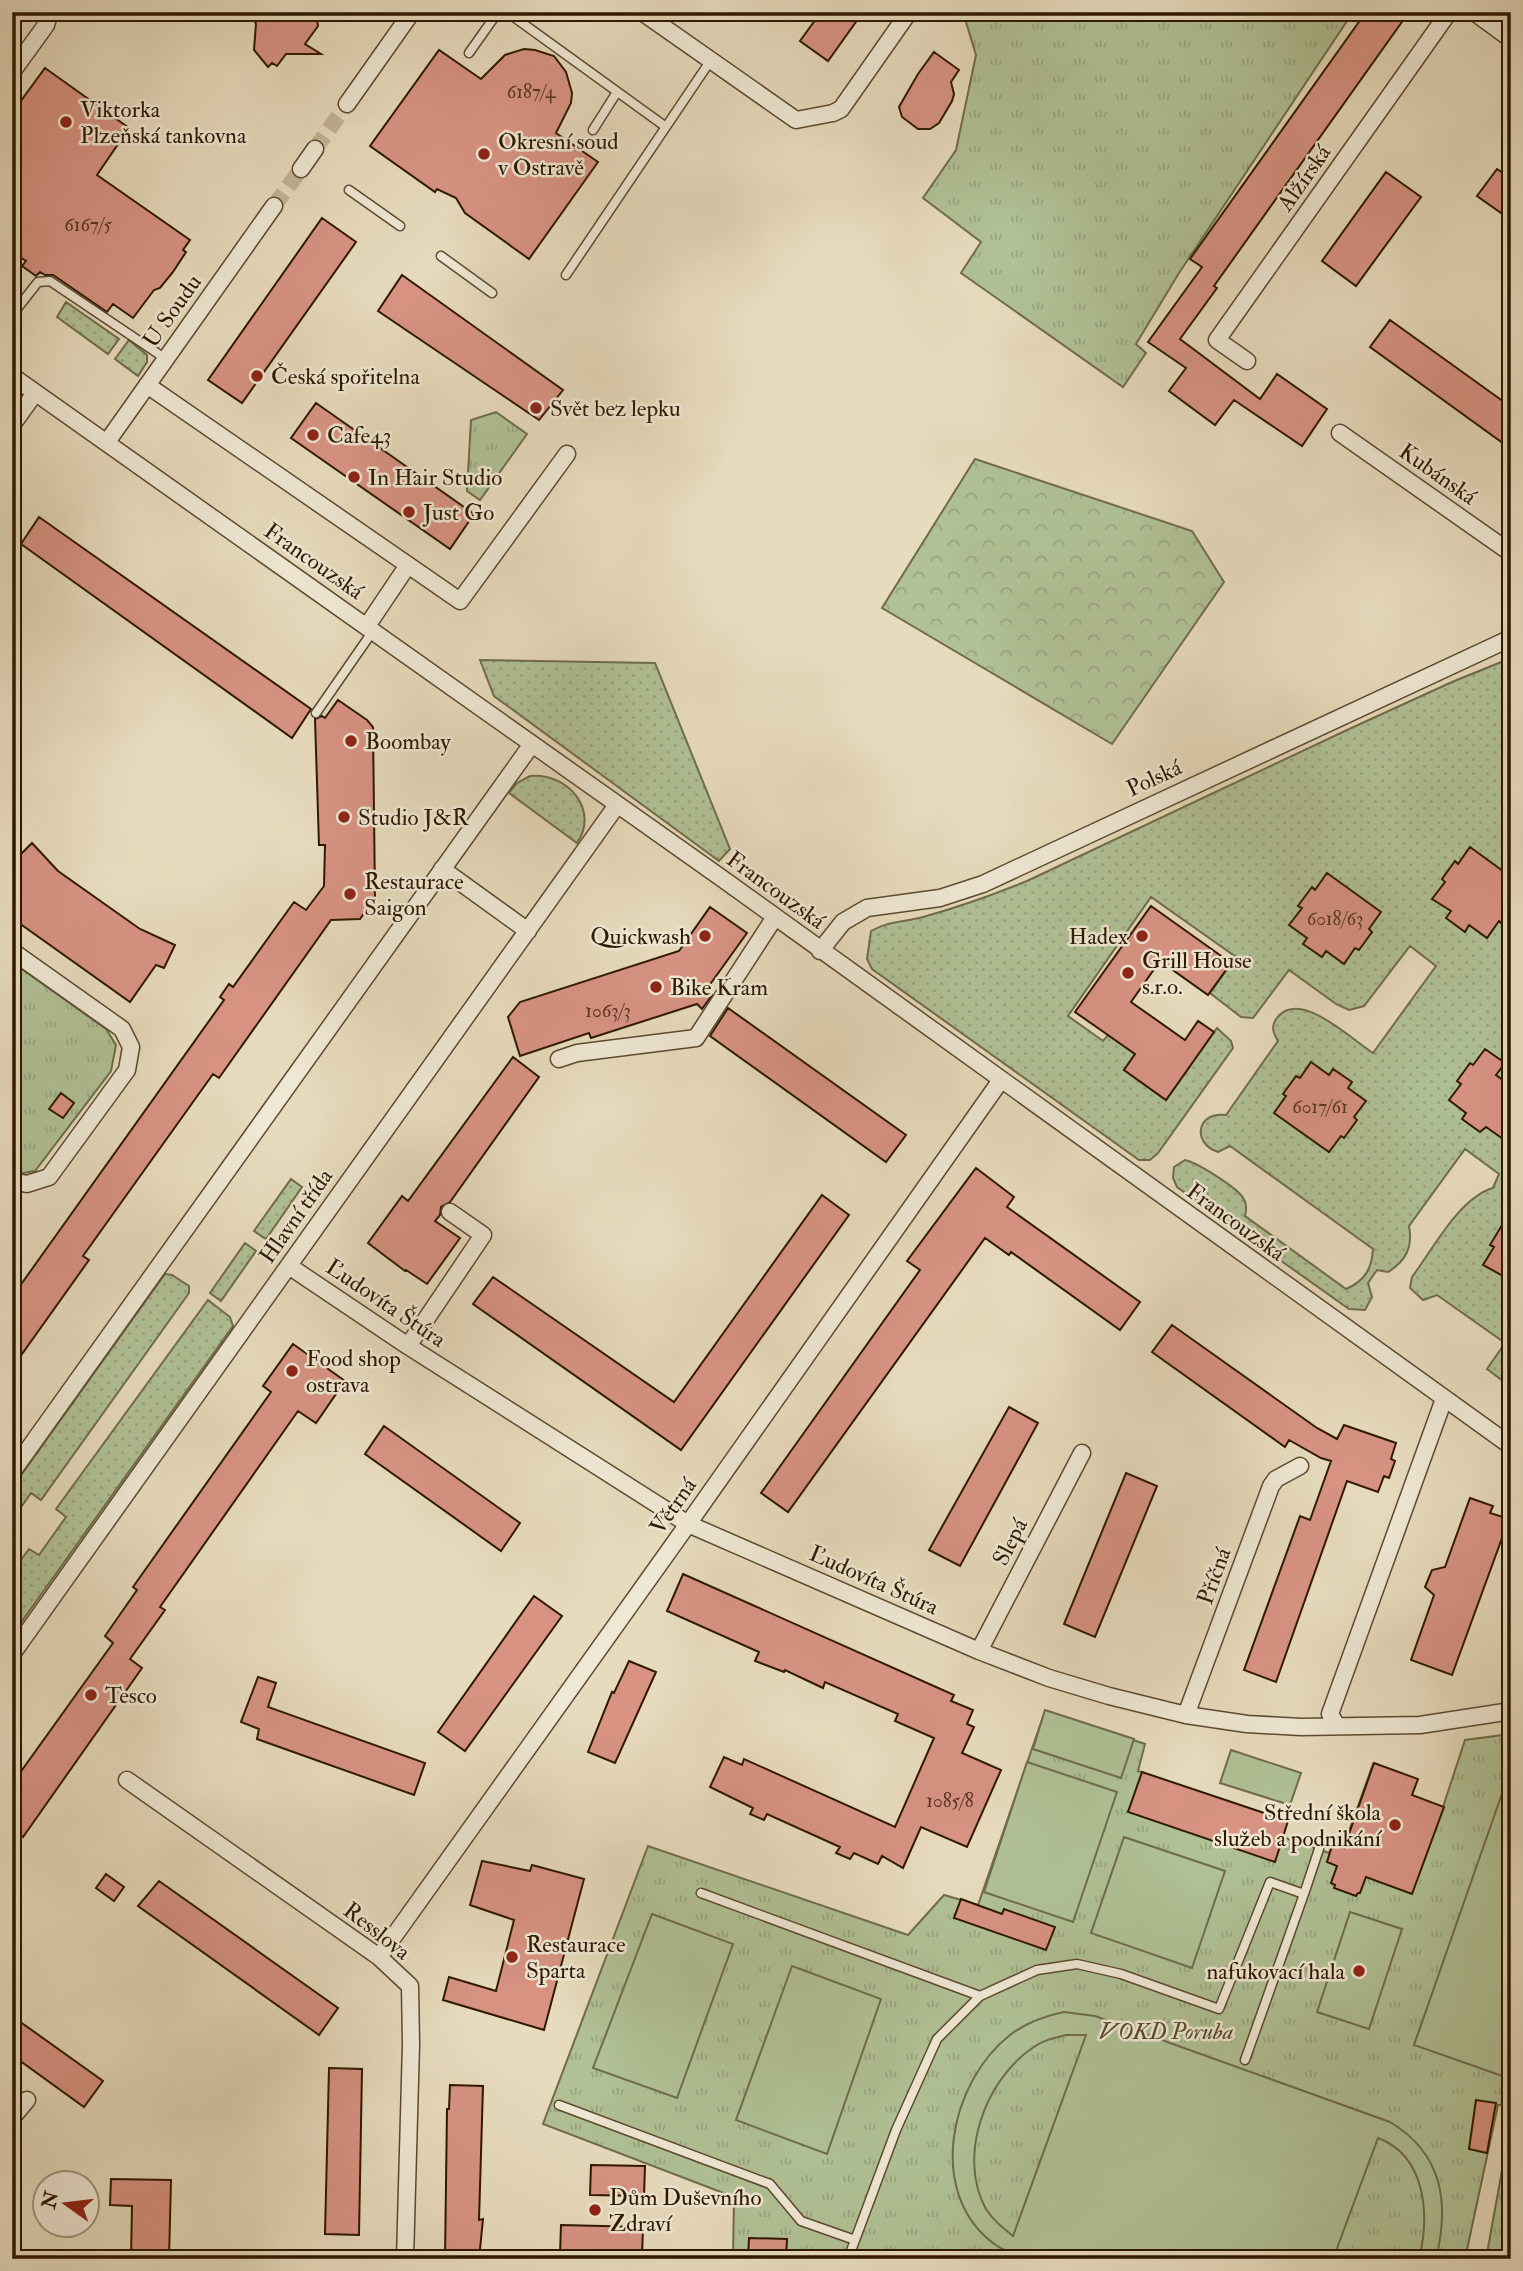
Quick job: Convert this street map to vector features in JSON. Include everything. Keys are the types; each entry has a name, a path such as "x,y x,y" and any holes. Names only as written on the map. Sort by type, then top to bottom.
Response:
{"street":[{"path":"12,72 46,25 50,12"},
{"path":"347,104 412,12"},
{"path":"644,13 796,120 841,109 909,12"},
{"name":"Alžírská","path":"1247,360 1217,340 1449,12"},
{"path":"1474,12 1511,39"},
{"name":"U Soudu","path":"107,442 274,206"},
{"name":"Francouzská","path":"12,376 775,917 1511,1446"},
{"path":"147,385 460,601 567,454"},
{"path":"12,425 35,393"},
{"name":"Kubánská","path":"1340,433 1511,553"},
{"path":"370,628 408,565"},
{"name":"Polská","path":"820,951 843,922 867,908 940,898 994,879 1259,753 1511,638"},
{"path":"12,1472 532,744"},
{"name":"Hlavní třída","path":"12,1654 617,805"},
{"path":"443,869 528,931"},
{"path":"559,1059 577,1053 696,1038 775,917"},
{"path":"12,951 122,1029 131,1047 127,1070 50,1177 27,1184 12,1181"},
{"name":"Větrná","path":"379,1957 1001,1080"},
{"path":"408,1346 483,1235 450,1212"},
{"name":"Ľudovíta Štúra","path":"289,1266 408,1346 688,1524 979,1651 1049,1678 1186,1715 1248,1724 1420,1725 1511,1711"},
{"path":"1337,1726 1330,1714 1444,1399"},
{"name":"Slepá","path":"979,1651 1082,1453"},
{"name":"Příčná","path":"1186,1715 1271,1486 1276,1479 1300,1466"},
{"name":"Resslova","path":"127,1780 379,1957 410,1986 405,2259"},
{"path":"12,2118 27,2100"}],"lane":[{"path":"469,53 498,12"},
{"path":"507,12 666,127"},
{"path":"566,275 711,60"},
{"path":"593,130 617,92"},
{"path":"349,190 400,226"},
{"path":"441,257 492,293"},
{"path":"12,315 38,282 50,281 166,359"},
{"path":"316,713 370,628"},
{"path":"1245,2060 1319,1849"},
{"path":"848,2259 895,2130 937,2039 980,1996 1037,1970 1077,1964 1121,1974 1219,2009 1270,1882 1304,1894"},
{"path":"701,1893 980,1996"},
{"path":"559,2105 770,2184 801,2221 855,2240"}],"green space":[{"path":"963,12 1353,12 1179,273 1136,344 1146,353 1123,387 961,273 981,242 923,198 956,150 976,55"},
{"path":"66,302 119,339 108,354 57,317"},
{"path":"129,340 147,355 147,362 138,376 115,359"},
{"path":"496,412 527,434 480,500 467,491 471,420"},
{"path":"975,459 1192,531 1224,582 1112,744 882,608"},
{"path":"1511,658 1511,1387 1487,1369 1505,1343 1437,1295 1423,1300 1410,1288 1412,1277 1458,1213 1469,1202 1493,1188 1499,1174 1465,1149 1409,1226 1409,1247 1404,1258 1388,1272 1377,1270 1368,1283 1372,1297 1365,1310 1349,1309 1177,1187 1173,1178 1174,1167 1185,1160 1198,1165 1241,1195 1246,1206 1245,1216 1346,1289 1363,1278 1369,1268 1373,1249 1230,1146 1218,1152 1209,1148 1201,1135 1201,1129 1209,1118 1226,1115 1278,1041 1273,1026 1284,1011 1296,1009 1310,1012 1339,1028 1373,1053 1436,966 1410,946 1364,1006 1349,1010 1336,1004 1289,970 1253,1018 1241,1017 1210,993 1236,957 1151,897 1068,1016 1103,1041 1108,1035 1135,1054 1124,1070 1166,1100 1217,1028 1231,1041 1233,1048 1158,1153 1150,1160 1139,1160 872,969 867,959 871,931 877,928 950,909 1027,881 1347,730"},
{"path":"480,660 655,663 730,849 719,861 494,696"},
{"path":"530,776 544,776 556,780 576,796 585,818 577,843 509,793 517,783"},
{"path":"12,962 106,1029 116,1045 111,1071 35,1171 18,1174 12,1173"},
{"path":"291,1179 302,1187 266,1239 254,1231"},
{"path":"245,1243 256,1251 221,1301 210,1293"},
{"path":"165,1274 172,1275 189,1286 189,1293 41,1500 31,1493 12,1520 12,1488"},
{"path":"208,1300 230,1317 233,1326 15,1631 12,1629 12,1572 29,1549 39,1555 66,1517 56,1509"},
{"path":"1045,1710 1134,1739 1121,1778 1033,1749"},
{"name":"VOKD Poruba","path":"1045,1711 1145,1744 1138,1771 1287,1822 1283,1837 1329,1853 1332,1845 1343,1848 1373,1764 1417,1780 1411,1796 1443,1807 1465,1740 1511,1734 1511,2105 1498,2105 1465,2259 733,2259 734,2197 543,2124 648,1846 908,1935 944,1895 978,1905"},
{"path":"1231,1750 1301,1773 1290,1805 1220,1783"},
{"path":"1027,1762 1117,1792 1073,1922 984,1892"},
{"path":"1511,1768 1511,2079 1414,2045"},
{"path":"1124,1837 1225,1871 1192,1968 1091,1933"},
{"name":"nafukovací hala","path":"1350,1912 1402,1929 1369,2029 1317,2012"},
{"path":"652,1914 733,1944 677,2098 593,2068"},
{"path":"792,1966 881,1999 827,2154 736,2120"},
{"path":"1064,2012 1095,2016 1390,2122 1421,2148 1438,2181 1442,2218 1436,2259 1419,2259 1424,2206 1415,2173 1406,2158 1378,2138 1333,2259 1027,2259 997,2246 972,2221 959,2196 953,2167 954,2138 961,2108 973,2080 989,2055 1016,2031","holes":["1086,2035 1013,2236 998,2224 986,2209 978,2189 974,2167 980,2122 1000,2080 1031,2049 1056,2037"]},
{"path":"1511,2121 1511,2259 1486,2259"}],"building":[{"path":"251,12 316,12 318,26 305,44 321,54 286,54 277,66 272,63 268,67 254,50 256,24"},
{"path":"821,12 863,12 828,61 800,41"},
{"path":"1366,12 1409,12 1214,286 1217,288 1180,339 1260,399 1277,374 1327,409 1302,446 1234,400 1215,425 1169,391 1186,368 1148,342 1202,267 1190,259"},
{"name":"Okresní soud v Ostravě","path":"524,49 554,56 566,72 572,93 571,103 556,133 598,162 529,259 465,213 456,198 437,189 435,192 370,146 439,50 481,79 505,55"},
{"path":"934,52 959,70 951,82 954,94 952,101 939,123 930,129 918,129 902,117 899,107"},
{"path":"45,68 129,128 97,175 190,240 173,272 160,288 154,290 133,318 113,304 107,312 53,275 40,272 36,276 22,266 26,261 12,252 12,113"},
{"path":"1497,169 1511,178 1511,220 1477,196"},
{"path":"1386,172 1421,197 1356,286 1322,261"},
{"path":"322,218 356,242 242,403 208,380"},
{"path":"402,275 563,390 539,420 378,311"},
{"path":"1390,320 1511,407 1511,449 1370,347"},
{"path":"316,403 474,514 450,549 291,438"},
{"path":"39,517 311,709 292,738 21,544"},
{"path":"338,700 373,727 375,898 360,919 331,920 219,1078 213,1074 83,1256 89,1260 12,1368 12,1297 224,1000 220,997 229,984 233,987 294,902 306,910 324,886 325,845 319,845 315,719 322,716 325,718"},
{"path":"32,843 58,871 140,929 175,945 164,968 156,965 130,1002 12,918 12,879 20,868 14,861"},
{"path":"1470,847 1511,877 1511,912 1502,924 1499,921 1487,938 1469,925 1465,932 1446,918 1451,911 1432,899 1445,882 1442,879 1455,861 1458,864"},
{"path":"1327,873 1381,912 1369,929 1372,932 1359,950 1355,948 1344,964 1326,951 1322,957 1303,944 1307,938 1289,925 1302,908 1298,906 1312,887 1315,890"},
{"path":"1151,906 1231,963 1208,995 1160,961 1131,1002 1185,1040 1198,1021 1214,1032 1166,1100 1124,1070 1135,1054 1075,1012"},
{"path":"710,907 747,933 706,990 712,995 702,1009 697,1004 591,1038 589,1033 520,1056 508,1017 520,1002 679,951"},
{"path":"728,1008 906,1135 886,1162 710,1036"},
{"path":"1485,1049 1505,1063 1496,1075 1511,1086 1511,1129 1503,1139 1486,1127 1480,1132 1462,1119 1466,1113 1449,1100 1461,1084 1457,1081"},
{"path":"513,1057 539,1077 450,1202 441,1207 440,1215 435,1221 460,1238 427,1284 368,1243 402,1196 408,1201"},
{"path":"1311,1062 1329,1075 1333,1069 1352,1082 1348,1088 1366,1101 1354,1117 1357,1120 1344,1138 1341,1136 1329,1152 1274,1113 1296,1076 1300,1078"},
{"path":"61,1093 74,1103 63,1118 49,1109"},
{"path":"976,1168 1014,1197 1007,1207 1140,1302 1120,1330 1011,1252 1009,1255 985,1238 788,1512 761,1493 920,1270 907,1261"},
{"path":"822,1195 849,1215 681,1450 473,1304 493,1277 674,1402"},
{"path":"1511,1210 1511,1263 1503,1276 1483,1265 1494,1247 1490,1245"},
{"path":"1172,1325 1317,1428 1337,1439 1344,1425 1396,1443 1391,1459 1395,1461 1389,1478 1384,1476 1378,1492 1347,1481 1276,1682 1244,1670 1300,1516 1310,1520 1331,1461 1289,1440 1285,1447 1152,1352"},
{"path":"293,1344 345,1381 316,1423 298,1411 160,1607 165,1610 130,1659 142,1668 23,1837 12,1829 12,1784 113,1643 105,1636 137,1590 133,1587 271,1392 263,1386"},
{"path":"1009,1407 1038,1423 960,1566 929,1550"},
{"path":"384,1426 520,1523 501,1551 365,1454"},
{"path":"1126,1473 1157,1486 1095,1637 1064,1624"},
{"path":"1470,1498 1493,1506 1490,1513 1509,1519 1452,1675 1411,1660 1434,1595 1425,1587 1432,1570 1445,1567"},
{"path":"683,1574 954,1695 951,1701 973,1710 967,1724 974,1727 962,1753 1001,1770 967,1847 921,1827 903,1868 882,1856 878,1864 854,1853 850,1859 836,1853 840,1847 767,1814 764,1820 750,1814 753,1808 710,1787 724,1757 742,1765 744,1759 895,1827 934,1738 895,1721 898,1714 825,1682 823,1688 785,1670 784,1672 755,1661 759,1652 667,1611"},
{"path":"534,1596 562,1616 465,1751 438,1732"},
{"path":"629,1661 656,1672 615,1763 588,1752 612,1692 614,1693"},
{"path":"258,1677 276,1683 268,1707 425,1763 414,1795 257,1739 259,1729 241,1722"},
{"name":"Střední škola služeb a podnikání","path":"1374,1763 1418,1779 1412,1795 1444,1807 1412,1894 1366,1877 1360,1893 1356,1896 1334,1888 1335,1885 1331,1883 1337,1866 1327,1862 1330,1852 1333,1844 1344,1848"},
{"path":"1142,1772 1288,1821 1275,1862 1128,1812"},
{"path":"482,1861 530,1871 532,1865 584,1879 544,2030 443,2000 449,1977 496,1991 514,1920 470,1905"},
{"path":"106,1874 124,1887 114,1901 96,1888"},
{"path":"159,1881 338,2008 319,2035 138,1906"},
{"path":"961,1899 1002,1914 1004,1909 1055,1927 1046,1950 954,1918"},
{"path":"12,2016 103,2081 84,2107 12,2055"},
{"path":"329,2068 362,2069 359,2235 325,2234"},
{"path":"450,2085 483,2086 479,2220 483,2219 479,2259 445,2259 447,2109"},
{"path":"1476,2100 1496,2103 1487,2153 1469,2149"},
{"path":"591,2165 645,2166 644,2196 590,2195"},
{"path":"111,2179 171,2180 169,2259 131,2259 132,2206 110,2205"},
{"path":"561,2225 643,2227 642,2257 560,2255"},
{"path":"749,2238 787,2239 786,2259 748,2259"}],"tunnel":[{"path":"315,149 347,104"},
{"path":"274,206 301,169"}],"place":[{"name":"Viktorka Plzeňská tankovna","path":"66,122"},
{"name":"Okresní soud v Ostravě","path":"484,154"},
{"name":"Česká spořitelna","path":"257,376"},
{"name":"Svět bez lepku","path":"536,408"},
{"name":"Cafe43","path":"313,435"},
{"name":"In Hair Studio","path":"354,477"},
{"name":"Just Go","path":"409,512"},
{"name":"Boombay","path":"351,741"},
{"name":"Studio J&R","path":"344,817"},
{"name":"Restaurace Saigon","path":"350,894"},
{"name":"Quickwash","path":"705,936"},
{"name":"Hadex","path":"1142,936"},
{"name":"Grill House s.r.o.","path":"1128,973"},
{"name":"Bike Kram","path":"656,987"},
{"name":"Food shop ostrava","path":"292,1371"},
{"name":"Tesco","path":"91,1695"},
{"name":"Střední škola služeb a podnikání","path":"1395,1825"},
{"name":"Restaurace Sparta","path":"512,1957"},
{"name":"nafukovací hala","path":"1359,1971"},
{"name":"Dům Duševního Zdraví","path":"595,2210"}]}
